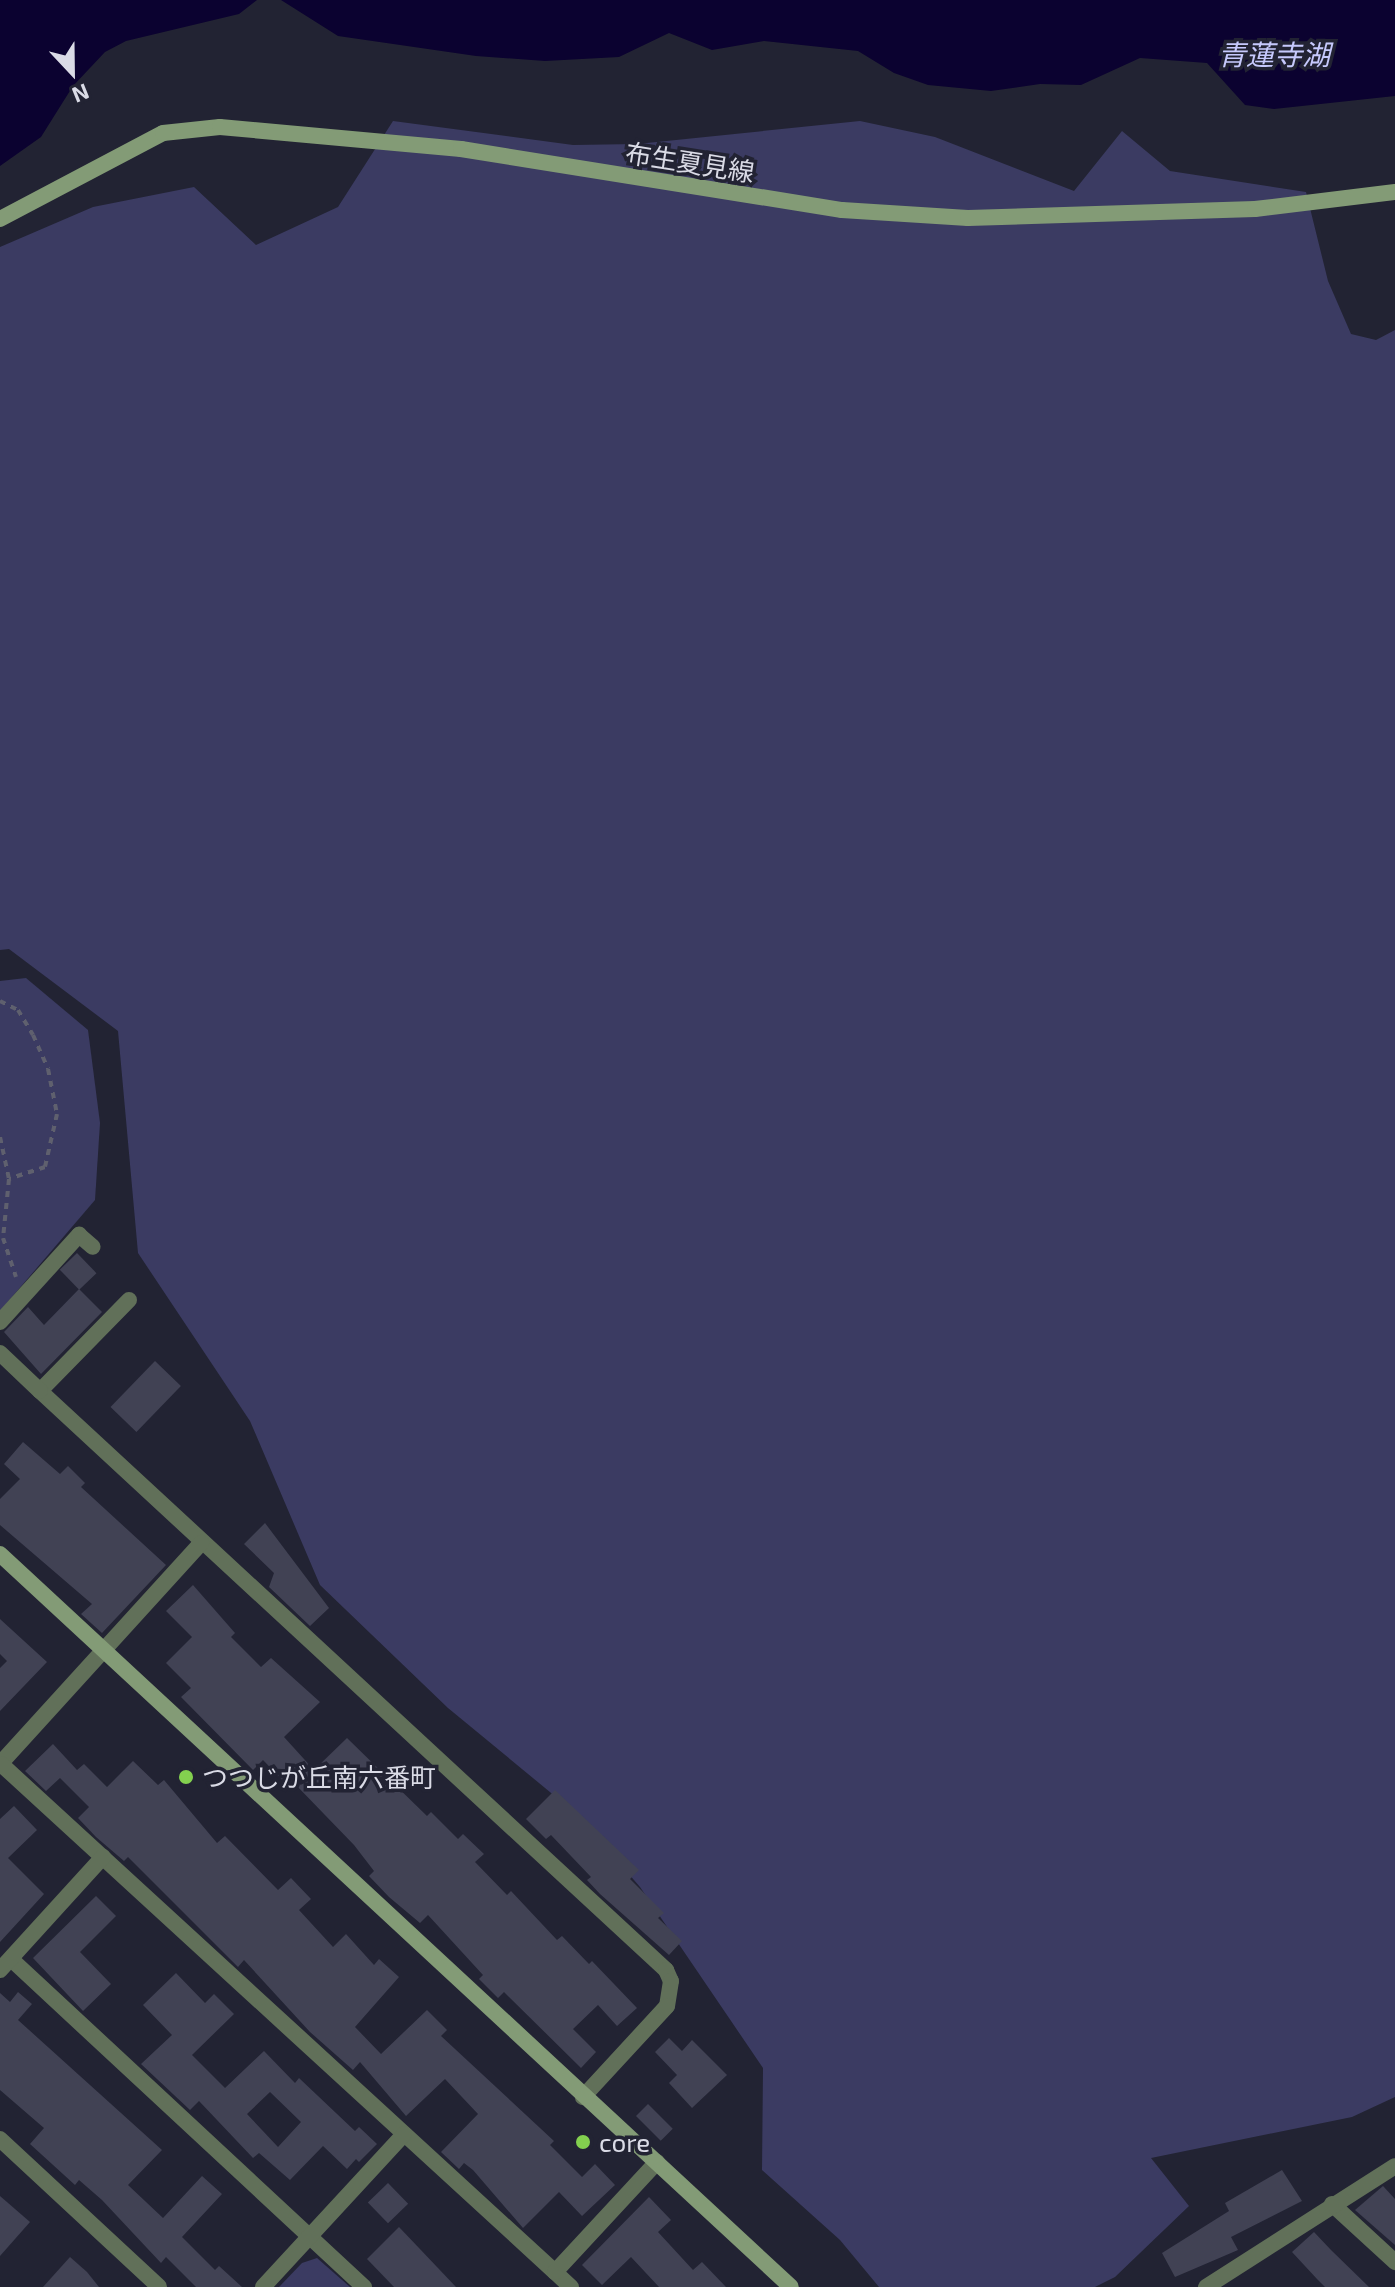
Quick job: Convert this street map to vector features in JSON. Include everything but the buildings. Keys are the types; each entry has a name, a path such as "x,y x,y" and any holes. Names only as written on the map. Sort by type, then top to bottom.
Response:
{"main road":[{"name":"布生夏見線","path":"0,219 163,133 220,127 461,149 842,210 968,218 1255,209 1395,192"},
{"path":"0,1554 791,2287"}],"street":[{"path":"0,1322 79,1235 93,1247"},
{"path":"40,1391 129,1300"},
{"path":"0,1353 201,1543 666,1970 671,1981 667,2006 583,2097"},
{"path":"201,1543 0,1764 571,2287"},
{"path":"103,1857 5,1964 364,2287"},
{"path":"263,2287 404,2134"},
{"path":"0,2139 159,2287"},
{"path":"555,2272 657,2162"},
{"path":"1213,2285 1332,2204 1395,2166"},
{"path":"1332,2204 1395,2262"}],"path":[{"path":"0,1001 18,1010 33,1035 48,1069 57,1114 45,1167 9,1179"},
{"path":"0,1137 9,1179 2,1222 8,1264 30,1289"}],"shaded area":[{"path":"393,121 573,145 637,144 860,121 935,137 1074,191 1122,131 1170,171 1306,192 1328,281 1351,334 1376,340 1395,330 1395,2097 1352,2117 1151,2158 1189,2206 1115,2277 1095,2287 879,2287 840,2240 762,2170 763,2068 640,1887 579,1816 448,1708 320,1585 250,1421 138,1253 118,1031 9,949 0,950 0,247 93,207 194,187 256,245 338,207"},
{"path":"26,978 88,1030 100,1123 95,1200 0,1311 0,981"},
{"path":"317,2258 350,2287 279,2287 302,2263"}],"water":[{"path":"0,0 257,0 239,14 126,41 105,52 73,86 41,137 0,166"},
{"name":"青蓮寺湖","path":"281,0 1395,0 1395,96 1274,109 1245,105 1207,63 1140,58 1081,85 1040,84 991,91 928,85 894,73 858,51 764,41 712,50 669,33 619,57 545,61 476,56 338,36"}],"place":[{"name":"つつじが丘南六番町","path":"186,1777"},
{"name":"core","path":"583,2142"}]}
